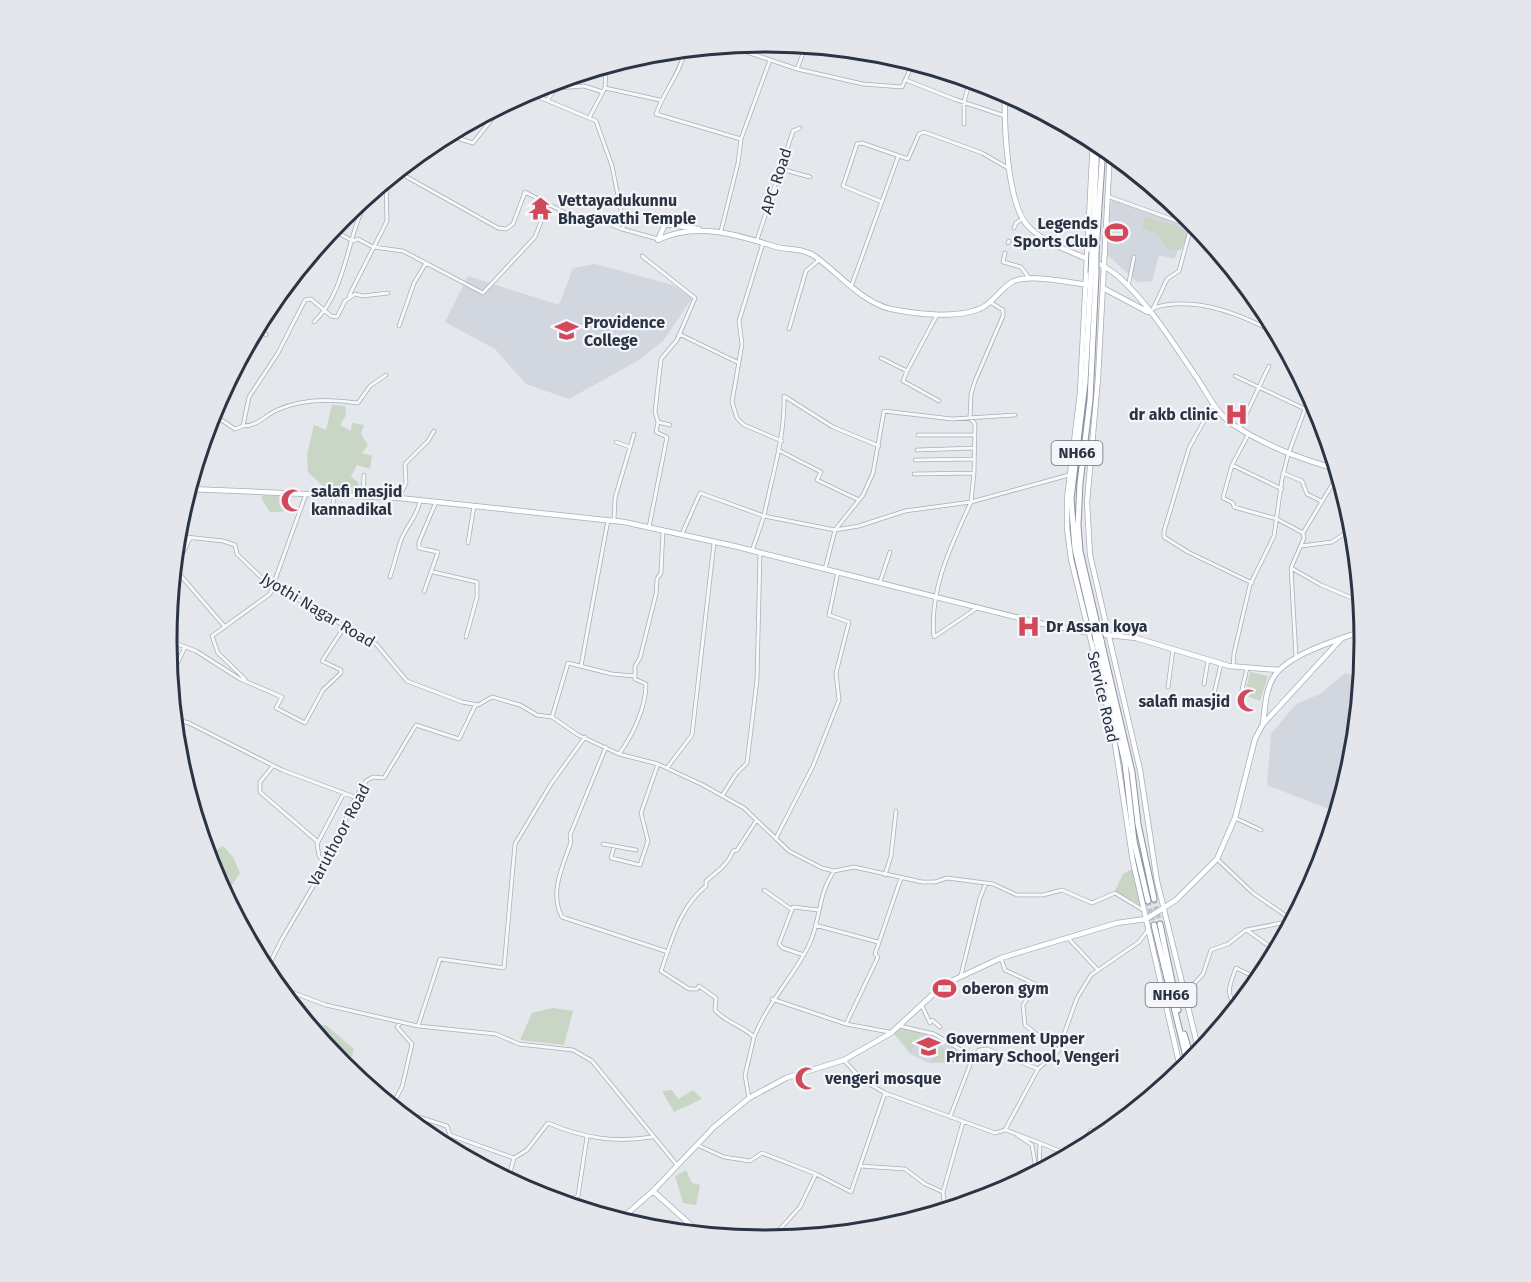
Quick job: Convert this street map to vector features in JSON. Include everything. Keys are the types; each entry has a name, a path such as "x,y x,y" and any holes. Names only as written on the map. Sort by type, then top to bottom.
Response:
{"highway":[{"name":"NH66","path":"1097,155 1094,273 1090,285 1090,389 1078,525 1080,551 1094,631 1132,772 1138,825 1151,900"},
{"name":"NH66","path":"1094,252 1102,159"},
{"name":"NH66","path":"1154,926 1189,1050"},
{"name":"NH66","path":"1154,926 1185,1054"}],"street":[{"path":"749,53 797,69 863,84 902,87 910,71"},
{"path":"797,69 803,54"},
{"path":"682,59 677,77 660,100 656,114 741,139"},
{"path":"721,231 738,163 741,139 770,60"},
{"path":"589,118 604,90 605,75"},
{"path":"906,80 1005,116"},
{"path":"567,87 584,86 660,100"},
{"path":"964,124 964,102 968,89"},
{"path":"548,99 553,92"},
{"path":"541,97 597,121 612,166 624,226 622,229"},
{"path":"1005,103 1011,183 1027,225 1044,238 1104,265 1128,287 1152,311 1214,403 1233,425 1288,455 1327,466"},
{"path":"459,139 473,143 490,121"},
{"name":"APC Road","path":"782,441 744,425 737,418 732,402 742,344 739,321 781,169 794,128 800,128"},
{"path":"882,202 846,189 843,182 857,144 862,143 908,159 919,134 924,132 982,153 1010,169"},
{"name":"Service Road","path":"1092,152 1087,258 1090,285 1080,393 1069,475 1067,528 1071,559 1094,631 1113,731 1132,862 1146,919 1154,926 1172,1039 1178,1061"},
{"path":"852,287 898,157"},
{"path":"1109,164 1087,528 1090,555 1110,633 1140,770 1152,855 1197,1041"},
{"path":"781,169 810,177"},
{"path":"405,176 498,228 506,229 513,224 525,192 586,223 589,216 658,240 677,231 721,231 774,246 801,249 819,260 852,287 888,308 936,315 975,309 990,302 1013,281 1029,278 1103,288 1152,311"},
{"path":"243,426 249,397 278,353 305,300 311,299 325,311 337,317 387,221 386,191"},
{"path":"1107,196 1180,223"},
{"path":"340,234 353,241 358,239 374,247 403,251 483,293 535,237 548,204"},
{"path":"314,322 325,311 362,213"},
{"path":"1014,228 1016,223 1024,218"},
{"path":"658,240 665,225 708,231"},
{"path":"1152,311 1167,279 1179,271 1189,233"},
{"path":"1005,253 1003,262 1021,267 1029,278"},
{"path":"642,256 695,298 679,334 661,359 655,412 658,422 656,432 667,437 649,527"},
{"path":"1128,287 1134,257"},
{"path":"789,329 806,271 819,260"},
{"path":"399,326 410,291 426,263"},
{"path":"348,296 388,293"},
{"path":"979,608 934,637 936,599 948,554 971,502 975,424 970,418 971,394 1003,316 1003,310 990,302"},
{"path":"1152,311 1166,304 1222,309 1262,326"},
{"path":"936,315 903,381 939,401"},
{"path":"679,334 739,363"},
{"path":"881,358 907,371"},
{"path":"1240,427 1269,366"},
{"path":"221,420 235,429 253,426 275,411 308,401 358,403 368,393 370,386 387,375"},
{"path":"1233,667 1234,652 1252,583 1274,536 1283,473 1305,409 1235,376"},
{"path":"752,551 764,516 780,451 784,396 833,427 879,446"},
{"path":"1214,403 1189,448 1164,537 1188,552 1252,583"},
{"path":"825,569 835,530 859,500 873,473 884,411 952,419 1015,415"},
{"path":"658,422 670,425"},
{"path":"399,498 406,483 405,464 428,441 434,431"},
{"path":"1249,433 1232,465 1223,498 1233,502 1234,507 1277,519 1303,533"},
{"path":"614,521 615,498 634,434"},
{"path":"918,435 975,435"},
{"path":"616,442 630,447"},
{"path":"917,450 974,448"},
{"path":"780,451 821,472 817,480 859,500"},
{"path":"915,460 974,459"},
{"path":"1232,465 1282,489"},
{"path":"914,474 974,473"},
{"path":"1283,473 1302,481 1307,494 1321,501"},
{"path":"363,496 364,475"},
{"path":"682,534 700,494 764,516 835,530 905,511 971,502 1069,475"},
{"path":"1296,659 1291,568 1301,546 1303,533 1332,484"},
{"path":"197,489 420,499 614,521 682,534 838,572 936,599 1110,633 1233,667 1279,670"},
{"path":"246,681 218,653 212,636 261,603 270,594 307,493"},
{"path":"333,503 334,495"},
{"path":"390,577 401,540 409,524 415,519 420,499"},
{"path":"424,592 433,572 438,552 419,548 437,501"},
{"path":"468,543 475,504"},
{"path":"581,666 608,520"},
{"path":"635,676 635,666 640,658 656,594 657,579 661,573 663,530"},
{"path":"1301,546 1332,542 1344,534"},
{"name":"Jyothi Nagar Road","path":"186,537 223,541 235,545 237,554 264,580 376,644 391,659 407,681 462,702 476,704 492,697 519,705 537,715 552,717 619,754 667,768 744,808 789,850 822,868 834,871 854,867 901,879 935,882 947,878 986,883 1017,895 1043,896 1062,890 1092,903 1115,893 1144,911"},
{"path":"184,550 190,538"},
{"path":"667,768 692,735 714,542"},
{"path":"879,583 890,552"},
{"path":"722,796 736,774 747,763 757,680 760,553"},
{"path":"1291,568 1353,600"},
{"path":"433,572 477,582 477,597 466,637"},
{"path":"776,838 813,766 839,700 836,673 849,622 829,615 838,572"},
{"path":"181,576 225,627"},
{"path":"177,644 282,698 276,708 305,723 323,690 341,673 341,670 322,661 345,626"},
{"path":"1263,724 1270,683 1279,670 1296,659 1354,634"},
{"path":"628,1213 653,1191 730,1112 749,1098 786,1078 844,1060 891,1033 942,985 1001,958 1118,923 1146,919 1164,909 1217,859 1234,818 1255,739 1263,724 1342,638"},
{"path":"178,663 185,647"},
{"path":"1168,687 1173,649"},
{"path":"1204,684 1208,660"},
{"path":"552,717 568,663 612,674 635,676 646,684 647,696 639,718 619,754"},
{"path":"1218,701 1213,698 1221,664"},
{"path":"1239,703 1247,668"},
{"name":"Varuthoor Road","path":"271,960 326,864 366,781 372,777 384,778 401,753 412,728 421,725 459,739 476,704"},
{"path":"183,721 273,766 357,798"},
{"path":"418,1026 440,959 504,968 515,843 551,784 585,737"},
{"path":"606,747 570,836 571,842 556,887 559,910 562,917 668,952"},
{"path":"614,846 611,858 640,865 648,841 641,813 658,764"},
{"path":"273,766 260,782 260,792 318,842"},
{"path":"326,864 319,856 318,842 344,793"},
{"path":"885,875 891,856 896,811"},
{"path":"1234,818 1261,830"},
{"path":"754,1037 746,1029 720,1016 715,1011 716,998 707,990 699,986 698,989 688,989 661,971 676,926 692,898 706,886 706,881 716,870 729,861 733,851 737,850 756,821"},
{"path":"603,844 636,850"},
{"path":"1217,859 1253,892 1285,915"},
{"path":"749,1098 745,1075 754,1037 772,999 804,955 816,925 822,891 834,871"},
{"path":"846,1024 878,957 875,954 878,942 901,879"},
{"path":"961,975 980,898 986,883"},
{"path":"764,890 791,909"},
{"path":"804,955 783,948 779,944 791,909 796,906 818,910"},
{"path":"1186,993 1203,974 1211,950 1228,944 1246,930 1282,922"},
{"path":"816,925 878,942"},
{"path":"1005,1130 1038,1069 1058,1051 1077,998 1097,969 1140,942 1154,926"},
{"path":"1246,930 1268,946"},
{"path":"1068,938 1097,969"},
{"path":"1001,958 1005,969 1037,985 1023,1005 1025,1025 1058,1051"},
{"path":"1231,1001 1228,988 1236,968 1250,975"},
{"path":"295,993 326,1005 418,1026 496,1034 519,1044 573,1050 592,1061 652,1137 667,1150 677,1166"},
{"path":"772,999 846,1024 891,1033"},
{"path":"921,1004 930,1023 932,1020 940,1027"},
{"path":"396,1099 402,1086 412,1044 408,1036 397,1027 401,1022"},
{"path":"898,1026 934,1034 973,1057"},
{"path":"950,1117 973,1057 978,1050 987,1049 1038,1069"},
{"path":"844,1060 861,1080 885,1093 995,1133 1005,1130 1060,1151"},
{"path":"697,1145 724,1157 750,1161 762,1153 816,1174 851,1192 885,1093"},
{"path":"422,1118 447,1126 450,1135 514,1158"},
{"path":"945,1201 944,1192 963,1122"},
{"path":"510,1171 514,1158 527,1150 548,1123 587,1137 625,1142 652,1137"},
{"path":"1017,1134 1032,1145 1035,1164"},
{"path":"576,1198 578,1197 587,1137"},
{"path":"1040,1143 1040,1162"},
{"path":"860,1166 905,1169 925,1184 944,1192"},
{"path":"780,1229 800,1207 816,1174"},
{"path":"653,1191 690,1224"}],"shaded area":[{"path":"1112,199 1181,224 1187,231 1174,259 1159,255 1152,281 1137,282 1104,252"},
{"name":"Providence College","path":"595,264 673,285 692,298 664,340 639,360 569,399 526,384 495,349 445,322 468,276 559,305 573,268"},
{"path":"1345,673 1353,676 1343,756 1329,809 1267,785 1271,734 1296,704 1320,694"},
{"path":"900,1028 922,1031 964,1053 959,1063 928,1063 910,1054 894,1034"}],"green space":[{"path":"1145,217 1181,227 1189,233 1181,250 1169,250 1157,234 1142,228"},
{"path":"332,405 345,406 346,415 340,425 351,431 352,423 364,425 361,434 368,445 362,453 372,456 370,469 357,465 351,477 358,482 360,496 328,491 308,472 307,455 314,425 326,430"},
{"path":"263,495 287,497 285,510 270,512 261,498"},
{"path":"1250,672 1268,676 1260,701 1245,695"},
{"path":"223,846 233,857 240,873 231,886 222,866 216,850"},
{"path":"1133,868 1142,901 1139,904 1115,891 1123,874"},
{"path":"553,1008 573,1011 564,1045 520,1040 532,1013"},
{"path":"320,1025 326,1025 354,1049 351,1059 323,1029"},
{"path":"901,1029 921,1033 910,1052 895,1034"},
{"path":"939,1046 961,1057 958,1062 931,1061"},
{"path":"672,1090 678,1099 693,1090 702,1099 674,1112 662,1091"},
{"path":"686,1170 692,1183 700,1185 696,1205 683,1203 675,1176"}],"tunnel":[{"path":"1154,899 1160,924"},
{"path":"1148,901 1154,925"}],"place":[{"name":"Vettayadukunnu Bhagavathi Temple","path":"540,209"},
{"name":"Legends Sports Club","path":"1116,232"},
{"name":"Providence College","path":"566,331"},
{"name":"dr akb clinic","path":"1236,414"},
{"name":"salafi masjid kannadikal","path":"293,500"},
{"name":"Dr Assan koya","path":"1028,626"},
{"name":"salafi masjid","path":"1248,701"},
{"name":"oberon gym","path":"944,988"},
{"name":"Government Upper Primary School, Vengeri","path":"928,1047"},
{"name":"vengeri mosque","path":"807,1078"}]}
